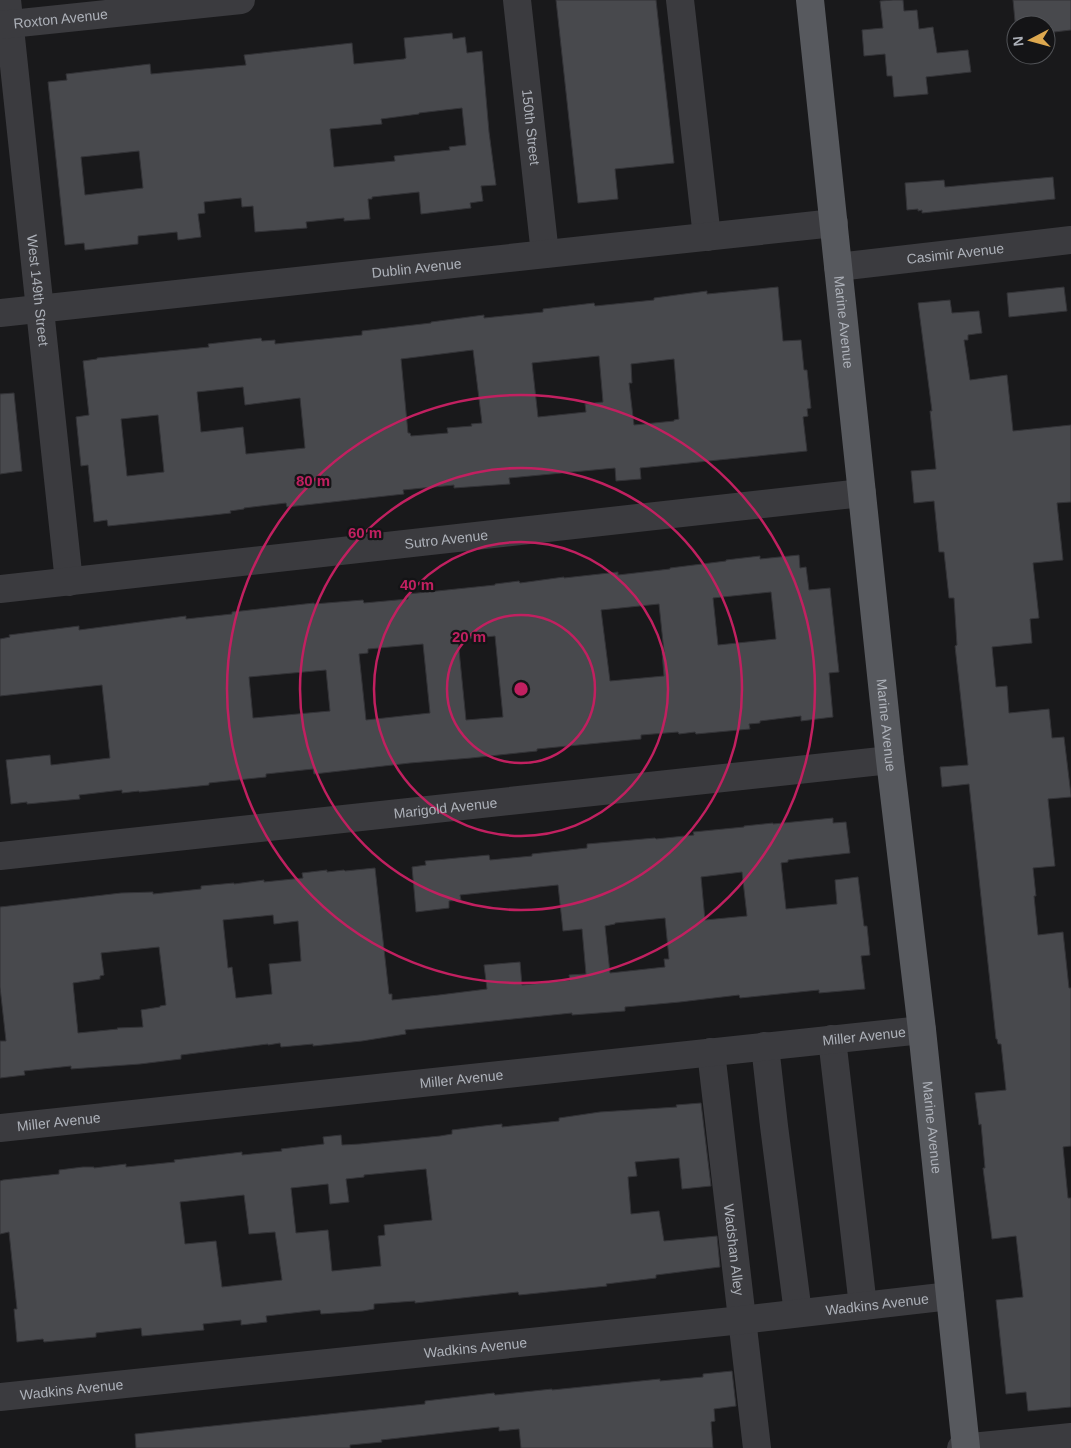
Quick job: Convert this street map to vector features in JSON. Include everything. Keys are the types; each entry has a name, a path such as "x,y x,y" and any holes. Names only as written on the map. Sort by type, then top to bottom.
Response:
{"main road":[{"name":"Marine Avenue","path":"810,0 890,760 922,1030 966,1448"}],"street":[{"name":"Roxton Avenue","path":"6,17 241,0"},
{"name":"150th Street","path":"517,0 544,254"},
{"path":"680,0 707,237"},
{"name":"West 149th Street","path":"6,17 69,582"},
{"name":"Dublin Avenue","path":"0,313 834,223"},
{"name":"Casimir Avenue","path":"838,266 1071,240"},
{"name":"Sutro Avenue","path":"0,590 862,493"},
{"name":"Marigold Avenue","path":"0,856 890,760"},
{"name":"Miller Avenue","path":"0,1128 922,1030"},
{"path":"832,1039 863,1306"},
{"path":"766,1046 774,1126 798,1313"},
{"name":"Wadshan Alley","path":"711,1052 757,1448"},
{"name":"Wadkins Avenue","path":"0,1397 742,1320 950,1296"},
{"path":"961,1448 1071,1436"}],"building":[{"path":"556,0 656,0 674,163 615,169 618,199 578,203"},
{"path":"903,0 904,11 917,10 919,29 933,27 937,53 968,50 971,72 926,77 928,94 894,97 892,76 887,76 885,54 864,56 862,30 883,28 880,1"},
{"path":"1013,0 1071,0 1071,30 1056,32 1056,15 1014,15"},
{"path":"452,33 453,39 465,37 467,53 482,51 496,185 481,186 483,201 470,203 471,208 421,214 419,192 372,197 372,199 368,199 370,219 344,221 344,218 306,222 307,228 255,232 253,206 242,207 241,198 204,202 205,213 198,214 201,237 178,240 177,232 138,236 138,244 85,250 84,243 65,245 48,82 67,80 66,74 150,64 151,74 246,65 244,55 352,43 354,64 404,59 406,58 404,38","holes":["462,108 466,145 449,147 450,150 394,156 395,161 334,167 330,129 382,124 381,119","139,151 143,188 85,195 81,157"]},
{"path":"1053,177 1055,199 922,213 922,210 918,211 918,209 907,210 905,183 944,180 945,187"},
{"path":"778,287 783,341 801,340 804,370 807,370 811,408 807,409 808,416 803,417 807,451 640,468 641,479 616,481 615,468 509,478 510,484 454,488 454,485 403,490 404,494 287,507 286,503 244,508 230,511 231,513 108,526 107,520 94,522 88,465 81,466 76,417 89,415 83,361 209,347 208,344 261,338 262,341 275,340 275,344 362,335 362,331 484,315 484,318 543,312 543,309 594,303 595,306 654,300 654,298 707,291 707,294","holes":["473,350 482,423 471,424 472,426 447,428 448,433 411,436 408,433 401,359","599,356 603,402 585,404 586,412 538,417 532,363","674,359 679,419 634,425 629,383 632,383 631,364","243,387 245,405 300,398 305,448 246,454 243,427 201,432 197,392","158,415 164,472 127,476 121,419"]},
{"path":"1064,287 1067,311 1009,317 1007,293"},
{"path":"950,300 952,313 979,311 982,333 968,335 968,340 964,340 970,380 1007,375 1013,431 1071,425 1071,502 1057,503 1063,560 1033,563 1039,618 1030,619 1032,643 992,647 996,687 1007,686 1009,713 1049,709 1052,738 1064,737 1071,795 1071,797 1048,799 1055,866 1033,868 1038,935 1063,932 1069,988 1071,988 1071,1146 1063,1147 1068,1198 1071,1198 1071,1407 1028,1411 1026,1392 1006,1394 996,1300 1023,1297 1016,1236 992,1239 983,1168 985,1168 981,1124 979,1125 975,1093 1006,1090 1001,1044 998,1044 996,1039 969,784 942,787 940,767 968,765 955,646 957,645 954,598 949,598 944,552 939,552 934,501 914,503 911,471 936,469 930,411 932,411 918,303"},
{"path":"14,393 22,471 0,474 0,394"},
{"path":"799,555 800,568 806,567 809,590 830,588 839,672 829,673 833,717 801,721 801,716 760,721 760,723 749,724 750,729 696,734 695,732 679,734 678,732 641,735 641,739 537,749 537,751 314,774 313,769 266,774 266,777 209,783 209,785 122,793 122,790 79,795 80,799 11,804 6,760 50,755 51,765 110,758 102,685 0,696 0,639 10,637 9,635 79,626 79,630 186,616 186,619 314,603 363,600 364,603 408,599 408,594 519,581 520,583 618,572 618,575 760,556 760,559","holes":["771,592 776,639 718,645 713,598","659,604 664,652 662,652 664,676 610,681 601,610","495,636 503,717 466,720 458,640","423,644 430,713 366,720 359,654 368,653 368,649","326,670 330,711 253,718 249,677"]},
{"path":"833,818 833,823 846,822 850,853 788,860 788,862 781,863 786,909 837,904 835,880 858,877 864,926 867,926 870,955 861,956 865,989 819,993 819,990 740,998 739,995 625,1007 625,1011 572,1015 572,1013 405,1030 406,1034 362,1041 313,1046 313,1044 281,1047 280,1043 268,1044 181,1055 181,1059 140,1064 71,1069 71,1066 24,1071 25,1075 0,1078 0,1041 6,1041 0,987 0,907 121,893 153,892 153,894 201,889 201,886 303,878 302,873 327,870 327,872 375,868 389,994 392,994 392,1000 439,995 487,989 484,965 520,962 522,985 570,980 569,975 586,974 582,929 563,931 558,885 460,895 461,900 449,901 449,908 416,912 412,867 426,865 425,861 489,855 490,860 532,856 532,854 587,848 587,844 694,835 693,832","holes":["742,872 747,916 705,920 701,877","273,915 274,924 298,921 301,961 269,964 272,994 236,998 232,967 228,968 223,920","665,918 669,959 664,959 665,967 610,973 605,926 615,923","159,947 166,1005 141,1010 143,1027 78,1033 73,983 100,979 100,976 104,975 101,953"]},
{"path":"701,1103 711,1186 682,1189 679,1158 635,1162 637,1176 628,1177 631,1214 659,1211 664,1241 717,1236 720,1267 656,1275 656,1278 606,1284 607,1286 519,1295 518,1292 415,1303 415,1301 374,1304 374,1309 363,1311 321,1314 320,1310 266,1316 267,1322 241,1325 241,1320 203,1324 204,1330 142,1336 141,1328 96,1333 96,1337 44,1342 43,1339 17,1342 14,1309 17,1309 9,1232 0,1234 0,1181 59,1174 59,1170 83,1167 94,1168 126,1164 126,1167 242,1152 242,1155 282,1151 281,1149 324,1144 323,1137 341,1135 342,1145 360,1144 440,1136 452,1134 452,1130 484,1126 502,1124 502,1127 559,1121 559,1118 600,1112 677,1107 676,1105","holes":["426,1169 432,1220 384,1225 385,1235 378,1236 381,1266 332,1271 328,1230 296,1233 291,1188 328,1184 330,1204 349,1202 346,1179 364,1177 364,1175","244,1195 249,1234 275,1232 282,1280 222,1287 216,1241 185,1244 180,1202"]},
{"path":"732,1371 736,1406 714,1409 715,1421 711,1422 713,1448 521,1448 519,1429 499,1431 499,1427 381,1440 382,1442 350,1445 350,1448 136,1448 135,1434 425,1404 425,1401 494,1393 495,1395 660,1379 660,1381 703,1377 703,1374"}]}
